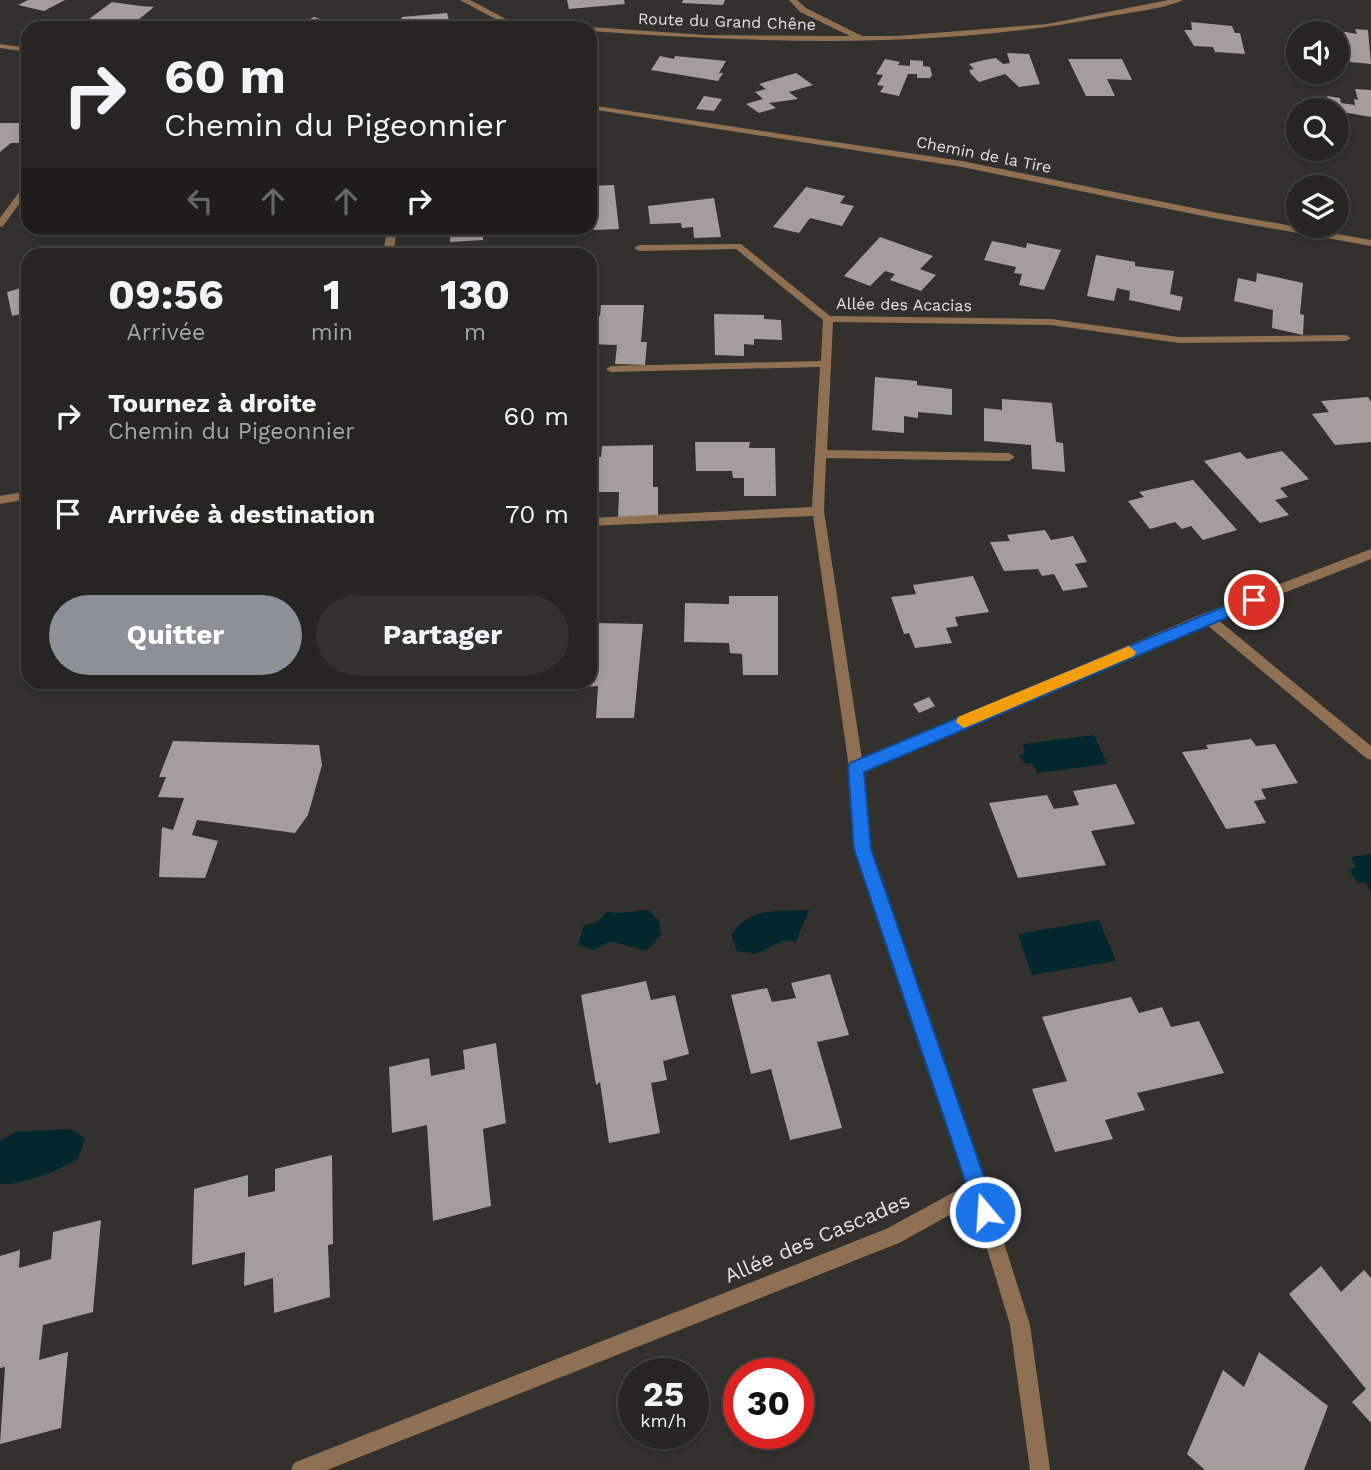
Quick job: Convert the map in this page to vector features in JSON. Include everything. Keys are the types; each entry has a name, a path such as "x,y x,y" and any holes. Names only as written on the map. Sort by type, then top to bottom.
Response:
{"street":[{"path":"464,0 504,20"},
{"name":"Route du Grand Chêne","path":"793,0 803,10 863,39"},
{"name":"Route du Grand Chêne","path":"597,29 707,37 863,39 1047,26 1179,0"},
{"path":"0,46 21,49"},
{"name":"Chemin de la Tire","path":"597,108 962,164 1213,215 1371,243"},
{"path":"0,224 21,196"},
{"path":"639,248 738,246 828,319"},
{"name":"Allée des Acacias","path":"856,768 818,512 828,319 1051,322 1179,340 1346,338"},
{"path":"611,369 825,364"},
{"path":"823,454 1009,457"},
{"path":"0,500 21,496"},
{"path":"597,522 818,512"},
{"path":"1040,1470 1020,1325 978,1189 862,849 856,768 1206,618 1371,554"},
{"path":"1206,618 1371,754"},
{"name":"Allée des Cascades","path":"300,1470 892,1236 978,1189"}],"water":[{"path":"1094,735 1107,764 1037,773 1032,763 1026,764 1019,756 1025,753 1023,744"},
{"path":"1371,854 1370,891 1365,882 1358,883 1350,871 1356,866 1351,857"},
{"path":"648,910 659,921 661,935 646,951 611,941 594,950 578,945 584,925 596,923 607,912"},
{"path":"809,910 796,942 784,940 756,954 737,951 731,935 746,919 765,912"},
{"path":"1099,920 1116,961 1032,975 1018,934"},
{"path":"70,1129 85,1138 78,1159 40,1176 0,1184 0,1141 15,1132"}],"building":[{"path":"28,0 65,0 44,11 18,5"},
{"path":"567,0 624,0 625,4 569,9"},
{"path":"683,0 725,0 723,5 682,3"},
{"path":"112,2 154,7 137,21 86,21"},
{"path":"447,13 449,21 401,21 402,17"},
{"path":"314,17 326,21 306,21"},
{"path":"1191,22 1232,26 1235,33 1240,33 1245,54 1215,52 1213,47 1194,46 1184,30 1192,30"},
{"path":"1355,29 1368,30 1371,64 1350,62 1349,33 1357,34"},
{"path":"1007,53 1029,54 1040,84 1019,87 1005,74 979,82 971,74 969,70 974,69 969,64 996,58 1003,64 1010,63"},
{"path":"660,56 726,61 718,81 651,70"},
{"path":"885,59 900,62 898,65 910,66 910,60 923,61 923,66 930,67 932,75 930,78 917,78 917,74 908,74 899,96 880,92 884,86 877,85 883,75 876,74"},
{"path":"1068,59 1122,59 1132,80 1107,79 1115,96 1086,96"},
{"path":"796,73 813,85 789,92 798,99 769,103 776,108 759,113 746,104 763,99 755,92 766,89 759,84"},
{"path":"1355,89 1371,90 1371,117 1349,113 1349,104 1355,105 1354,99 1358,100"},
{"path":"704,96 722,99 714,111 696,109"},
{"path":"0,123 21,123 21,143 11,143 0,152"},
{"path":"614,185 619,229 597,230 597,186"},
{"path":"806,187 845,196 840,203 854,206 842,226 810,218 799,233 773,227"},
{"path":"714,198 721,237 694,238 693,227 682,228 681,223 650,224 648,206"},
{"path":"450,235 483,235 483,240 450,242"},
{"path":"880,237 933,256 920,269 936,275 921,291 890,280 895,274 885,271 870,286 844,276"},
{"path":"992,241 1026,248 1027,243 1061,250 1044,290 1019,285 1022,274 1014,273 1016,267 984,260"},
{"path":"1096,255 1135,262 1135,266 1174,271 1170,294 1183,297 1180,311 1129,300 1130,291 1117,288 1114,301 1087,296"},
{"path":"1257,273 1303,283 1300,314 1304,315 1303,335 1272,328 1273,310 1234,301 1238,278 1256,282"},
{"path":"21,288 21,314 12,316 7,292"},
{"path":"601,305 644,305 641,342 647,342 645,365 615,364 617,345 597,344 597,316 600,316"},
{"path":"714,314 764,315 764,319 781,320 782,340 754,339 754,345 744,344 744,356 715,355"},
{"path":"875,377 917,381 917,385 952,389 952,415 918,412 918,418 904,416 904,433 872,430"},
{"path":"1368,397 1371,402 1371,442 1335,445 1312,414 1329,412 1321,401"},
{"path":"1002,399 1052,403 1056,442 1063,443 1065,472 1032,469 1031,445 984,441 984,408 1002,410"},
{"path":"695,442 750,442 749,448 775,448 776,496 744,496 744,478 733,478 732,471 696,471"},
{"path":"653,445 653,487 658,487 658,519 618,520 619,492 597,492 597,457 601,457 602,446"},
{"path":"1282,451 1309,479 1280,488 1288,497 1275,500 1289,515 1260,523 1204,461 1240,452 1247,459"},
{"path":"1193,480 1237,530 1203,540 1191,526 1182,529 1175,522 1150,529 1128,501 1144,497 1139,492"},
{"path":"1045,530 1051,540 1073,536 1087,562 1075,564 1088,587 1063,591 1054,574 1042,576 1038,569 1004,571 990,542 1010,541 1007,535"},
{"path":"973,576 989,612 955,617 958,626 946,628 952,643 915,648 909,633 904,634 891,597 916,594 913,585"},
{"path":"729,596 778,596 778,675 743,675 742,654 730,653 729,643 684,642 685,603 729,604"},
{"path":"597,623 643,624 634,718 596,718"},
{"path":"929,697 935,706 919,713 913,704"},
{"path":"1251,739 1256,746 1275,744 1298,783 1261,789 1266,799 1254,801 1266,823 1226,829 1182,752 1208,749 1206,745"},
{"path":"173,741 319,745 322,765 308,815 295,833 197,820 192,835 218,841 205,878 159,877 162,827 173,830 184,798 158,797 166,777 159,777"},
{"path":"1116,784 1135,824 1091,831 1106,865 1018,878 989,803 1047,795 1054,809 1079,805 1073,791"},
{"path":"830,974 849,1035 817,1042 842,1128 790,1140 771,1069 751,1074 731,995 767,988 772,1002 796,998 791,983"},
{"path":"646,981 651,1000 675,995 689,1054 663,1061 667,1080 651,1083 660,1133 609,1143 600,1082 596,1085 581,995"},
{"path":"1131,997 1139,1013 1162,1007 1171,1027 1199,1021 1224,1073 1137,1093 1145,1110 1105,1120 1113,1139 1055,1152 1032,1089 1067,1081 1042,1017"},
{"path":"496,1043 506,1123 483,1129 491,1206 433,1221 427,1125 392,1133 389,1067 429,1058 431,1076 465,1069 463,1050"},
{"path":"332,1155 333,1244 328,1245 330,1297 274,1313 273,1278 244,1286 245,1252 192,1265 194,1189 248,1175 248,1197 275,1191 275,1169"},
{"path":"101,1220 93,1312 43,1325 39,1360 68,1352 61,1428 0,1444 5,1367 0,1368 0,1256 20,1250 19,1268 51,1259 53,1232"},
{"path":"1321,1266 1341,1292 1364,1270 1371,1278 1371,1423 1352,1402 1366,1389 1289,1294"},
{"path":"1259,1352 1328,1406 1304,1470 1205,1470 1187,1454 1223,1370 1244,1387"}],"slow traffic":[{"path":"964,722 1129,652"}],"route":[{"path":"985,1212 862,849 856,768 1254,600"}]}
